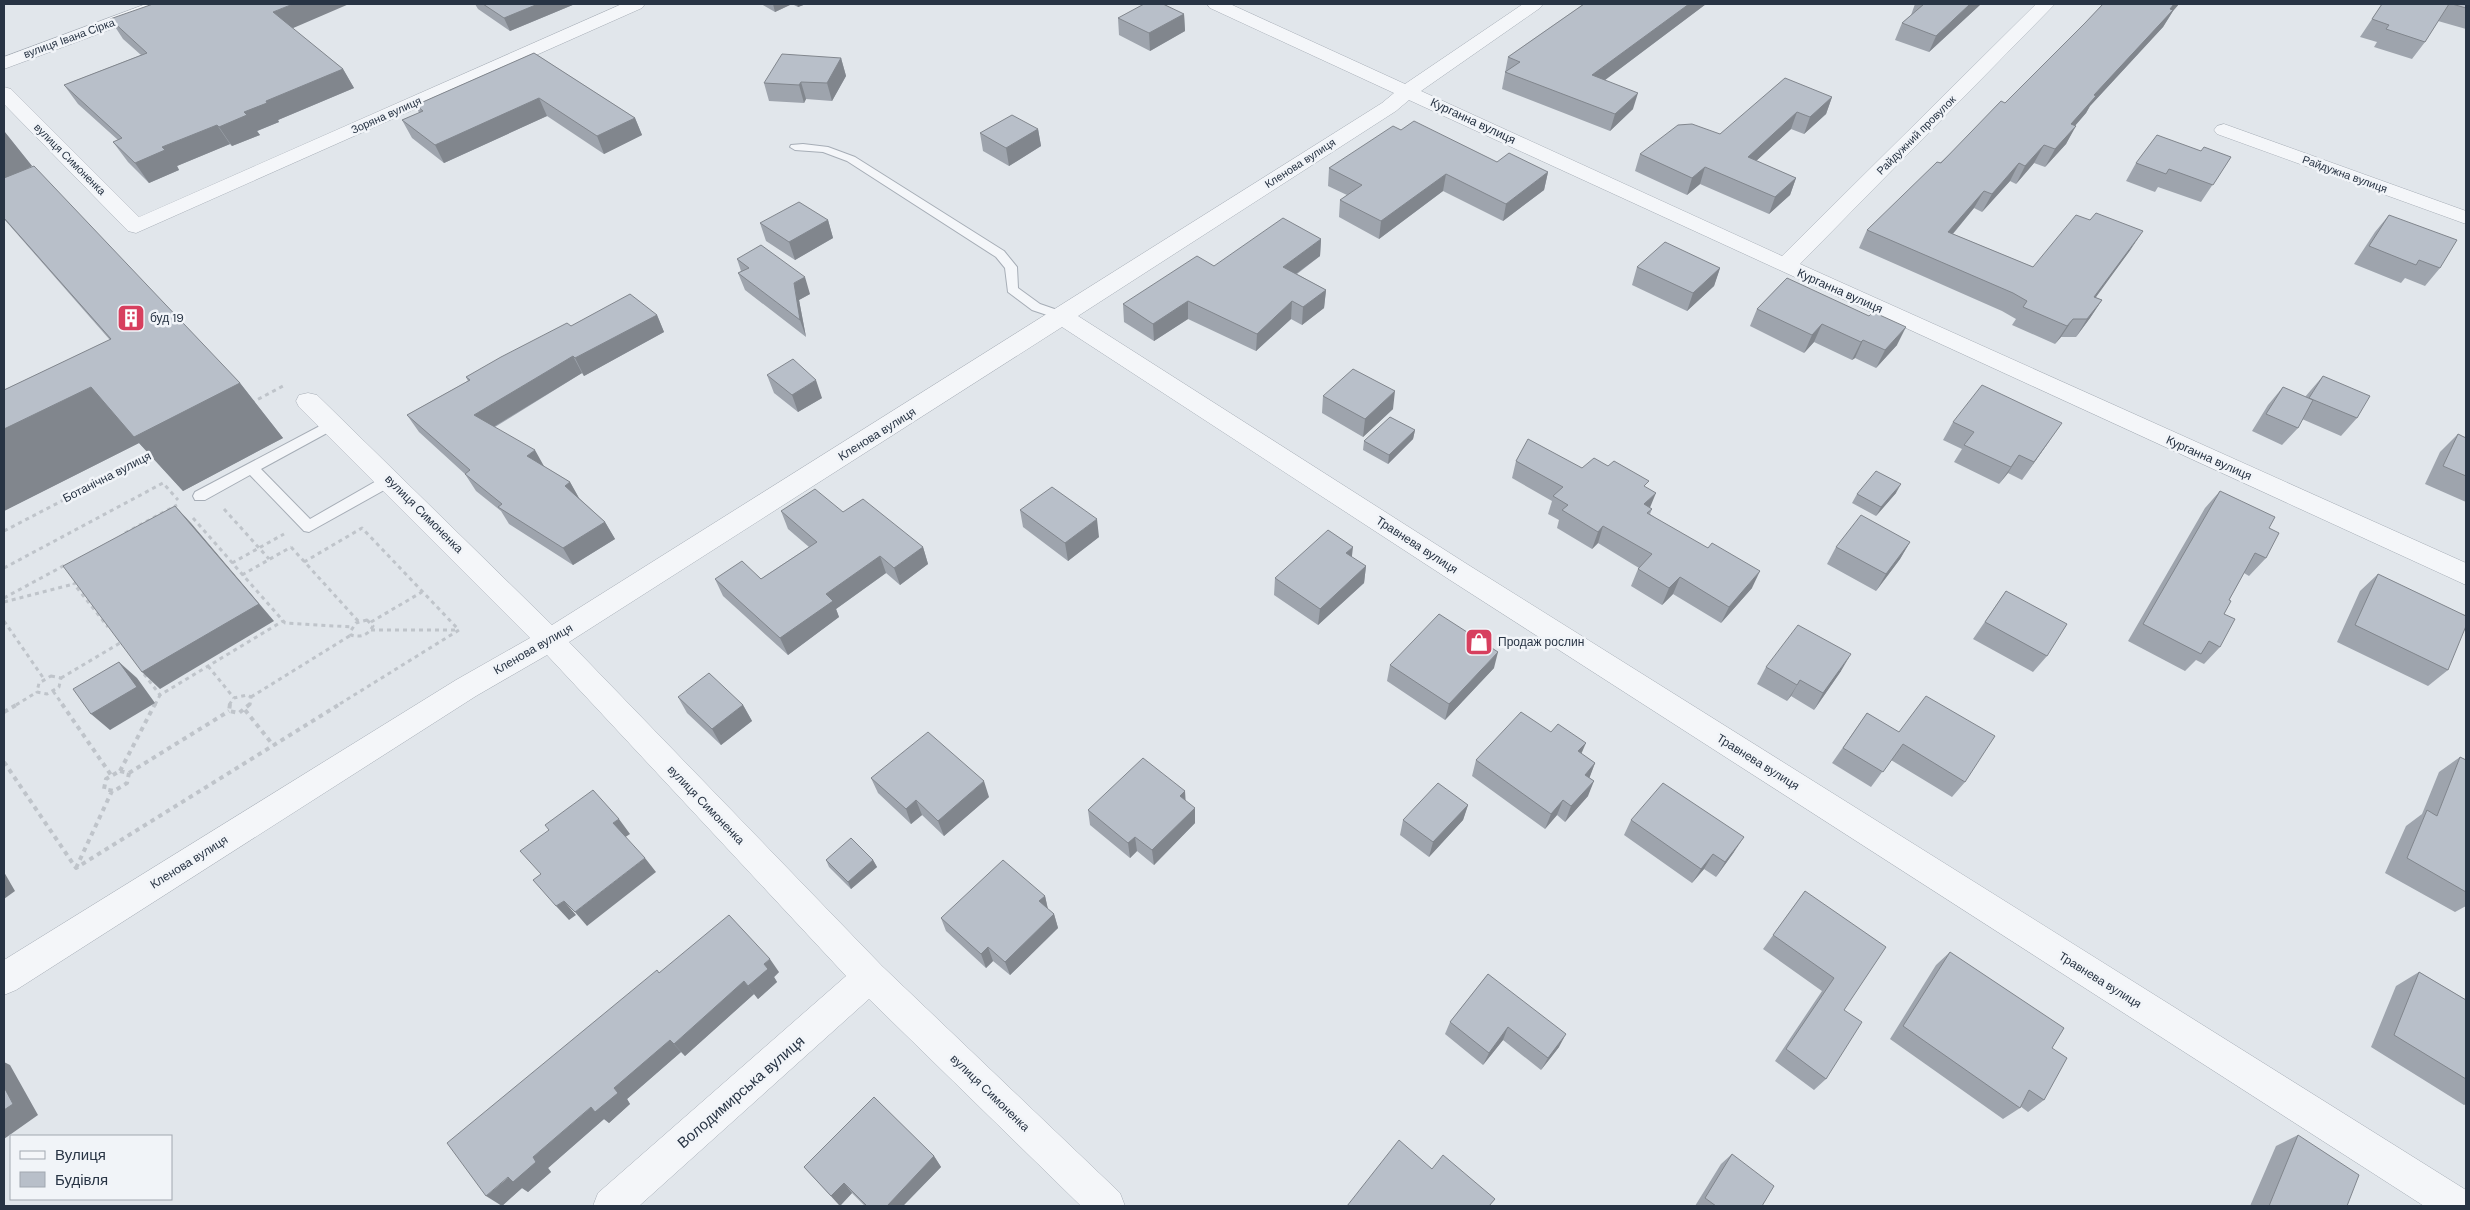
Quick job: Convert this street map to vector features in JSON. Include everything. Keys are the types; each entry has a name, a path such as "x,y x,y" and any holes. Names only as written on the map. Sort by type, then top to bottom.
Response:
{"street":[{"name":"вулиця Івана Сірка","path":"4,63 162,4"},
{"name":"Зоряна вулиця","path":"136,226 636,4"},
{"name":"Курганна вулиця","path":"1216,4 1408,90 1785,266 2466,575"},
{"name":"Кленова вулиця","path":"4,979 466,688 612,602 1062,316 1388,107 1408,90 1534,4"},
{"name":"Райдужний провулок","path":"1785,266 2046,4"},
{"name":"вулиця Симоненка","path":"4,93 136,226"},
{"name":"Райдужна вулиця","path":"2224,130 2466,218"},
{"name":"Травнева вулиця","path":"1062,316 1460,573 2457,1206"},
{"name":"вулиця Симоненка","path":"300,392 549,639 870,977 1107,1206"},
{"name":"Володимирська вулиця","path":"611,1206 870,977"}],"lane":[{"path":"795,148 816,146 833,150 958,227 1000,254 1011,267 1012,289 1036,307 1062,316"},
{"path":"204,494 333,424"},
{"path":"252,468 306,525 390,480"}],"path":[{"path":"247,405 300,392"},
{"name":"Ботанічна вулиця","path":"4,531 160,450"},
{"path":"4,568 163,483 285,624 352,627 359,622 371,622 422,592"},
{"path":"122,535 180,503 204,494 269,559"},
{"path":"184,523 193,518"},
{"path":"242,575 302,541 306,525"},
{"path":"232,563 306,525"},
{"path":"304,562 362,528 459,630"},
{"path":"291,547 359,622"},
{"path":"4,600 71,562"},
{"path":"4,600 74,584 82,579"},
{"path":"74,584 109,628"},
{"path":"4,621 44,679"},
{"path":"120,771 160,695 283,621"},
{"path":"371,622 373,626 371,630"},
{"path":"351,636 352,627"},
{"path":"229,711 228,707 234,698 247,695 251,697 351,636 361,637 371,630 459,630"},
{"path":"76,868 459,630"},
{"path":"114,635 126,650"},
{"path":"38,692 36,688 44,679 57,676 61,678 120,643"},
{"path":"208,666 234,698"},
{"path":"143,672 160,695"},
{"path":"4,712 38,692 47,694 53,691 62,682 61,678"},
{"path":"53,691 111,775"},
{"path":"229,711 233,714 245,710 250,706 251,697"},
{"path":"245,710 274,745"},
{"path":"128,773 127,783 121,788 112,791 104,789 103,784 111,775 120,771 128,773 229,711"},
{"path":"4,762 76,868"},
{"path":"76,868 112,791"}],"building":[{"path":"153,4 293,4 273,12 343,69 266,101 267,103 244,112 247,115 162,147 165,150 135,163 113,142 122,138 64,85 147,53 110,19"},
{"path":"483,4 538,4 504,18"},
{"path":"1144,4 1163,4 1184,14 1149,33 1118,18"},
{"path":"1584,4 1689,4 1592,75 1638,93 1615,114 1505,72 1520,62 1508,57"},
{"path":"1924,4 1970,4 1936,36 1902,23"},
{"path":"2103,4 2174,4 2170,9 2173,10 2094,95 2096,96 2071,124 2076,126 2055,149 2044,145 2025,166 2019,163 1992,194 1984,191 1948,232 2033,267 2076,215 2090,220 2096,213 2143,231 2094,297 2102,300 2087,319 2073,319 2067,326 2023,307 2027,301 2013,293 1867,230 1937,162 1941,163 2001,101 2005,103"},
{"path":"2382,4 2449,4 2425,42 2386,29 2389,25 2372,19"},
{"path":"2452,4 2466,4 2466,8"},
{"path":"534,53 635,118 597,136 539,98 435,145 402,120 423,111 416,105"},
{"path":"782,54 841,58 827,83 801,82 799,85 764,83"},
{"path":"1785,78 1832,97 1810,117 1797,112 1748,157 1796,178 1775,197 1705,167 1692,178 1640,154 1678,125 1692,124 1720,134"},
{"path":"1012,115 1038,129 1006,148 980,133"},
{"path":"1414,121 1497,162 1509,153 1548,172 1506,204 1446,174 1381,221 1340,200 1362,185 1329,168 1393,126 1401,130"},
{"path":"2157,135 2201,151 2204,147 2231,157 2213,185 2169,169 2166,174 2136,163"},
{"path":"34,166 240,383 134,437 91,387 4,429 4,390 111,339 4,218 4,178"},
{"path":"799,202 828,220 789,242 760,223"},
{"path":"2389,215 2457,240 2440,268 2419,260 2416,265 2369,246"},
{"path":"1283,218 1321,239 1283,267 1326,290 1303,307 1292,301 1257,334 1188,301 1153,324 1123,304 1197,256 1214,266"},
{"path":"1665,242 1720,268 1693,293 1637,267"},
{"path":"761,245 805,277 794,283 800,320 738,273 749,268 737,259"},
{"path":"1787,278 1869,316 1873,312 1906,327 1885,350 1863,340 1861,342 1822,324 1812,335 1757,309"},
{"path":"630,294 657,315 575,358 573,356 474,415 535,450 527,456 570,482 565,486 605,522 563,548 498,507 502,504 465,474 470,470 407,415 470,380 466,377 501,357 567,323 571,326"},
{"path":"793,359 816,380 792,395 767,375"},
{"path":"1353,369 1395,391 1365,419 1323,396"},
{"path":"2323,376 2370,396 2357,418 2309,398"},
{"path":"1982,385 2062,423 2034,462 2019,455 2011,467 1964,445 1974,432 1953,422"},
{"path":"2283,387 2313,400 2298,428 2266,414"},
{"path":"1390,417 1415,430 1389,455 1364,441"},
{"path":"2458,434 2466,438 2466,476 2443,466"},
{"path":"1528,439 1582,468 1594,458 1608,466 1614,461 1649,481 1644,486 1656,493 1644,504 1652,509 1647,513 1708,548 1712,543 1760,571 1729,607 1680,577 1669,588 1638,569 1652,554 1603,526 1598,532 1562,510 1568,505 1553,496 1563,487 1516,461"},
{"path":"1876,471 1901,484 1881,507 1857,494"},
{"path":"1052,487 1097,519 1065,543 1020,510"},
{"path":"815,489 843,512 863,499 923,547 894,568 880,556 826,594 833,601 780,638 715,579 742,561 761,579 817,542 781,511"},
{"path":"2220,491 2275,517 2269,528 2279,533 2266,558 2255,553 2229,600 2231,601 2224,614 2235,619 2220,647 2209,641 2201,654 2143,624"},
{"path":"175,506 259,604 142,672 63,566"},
{"path":"1861,515 1910,542 1886,574 1836,547"},
{"path":"1328,530 1353,547 1346,553 1366,566 1320,609 1275,578"},
{"path":"2378,574 2466,616 2466,626 2448,670 2355,625"},
{"path":"2006,591 2067,624 2047,656 1985,622"},
{"path":"1439,614 1498,652 1449,704 1390,665"},
{"path":"1798,625 1851,654 1823,693 1800,680 1797,685 1766,667"},
{"path":"119,662 137,687 91,714 73,689"},
{"path":"709,673 743,705 712,729 678,697"},
{"path":"1926,696 1995,736 1965,782 1903,744 1883,772 1843,748 1867,713 1899,732"},
{"path":"1521,712 1551,732 1558,724 1586,743 1578,751 1595,763 1585,775 1594,781 1571,806 1563,800 1551,814 1476,760"},
{"path":"928,732 984,781 938,821 916,800 906,809 871,778"},
{"path":"2460,757 2466,760 2466,892 2407,858 2427,810 2437,816"},
{"path":"1143,758 1185,791 1180,796 1195,808 1152,850 1135,837 1128,843 1088,810"},
{"path":"1438,783 1468,805 1433,842 1403,820"},
{"path":"1663,783 1744,837 1725,862 1713,854 1701,869 1631,820"},
{"path":"593,790 619,819 613,823 645,858 575,912 564,901 556,906 533,880 541,874 520,851 549,830 545,825"},
{"path":"851,838 873,860 848,882 826,860"},
{"path":"1003,860 1045,896 1039,901 1054,914 1005,962 988,947 981,954 941,918"},
{"path":"1805,891 1886,947 1844,1010 1862,1022 1826,1079 1786,1049 1834,978 1773,935"},
{"path":"729,915 770,959 764,964 768,969 748,986 744,981 674,1044 670,1040 614,1088 618,1093 595,1112 591,1107 533,1157 536,1162 513,1182 508,1177 486,1196 447,1143 657,970 659,973"},
{"path":"1950,952 2064,1028 2052,1048 2067,1058 2044,1100 2029,1090 2020,1108 1903,1026"},
{"path":"2419,972 2466,1000 2466,1079 2394,1035"},
{"path":"1488,974 1566,1034 1548,1058 1508,1027 1489,1053 1450,1022"},
{"path":"4,1087 13,1104 4,1110"},
{"path":"874,1097 934,1156 887,1206 867,1206 844,1183 831,1196 804,1167"},
{"path":"2298,1135 2359,1175 2347,1206 2269,1206"},
{"path":"1399,1140 1432,1169 1443,1155 1495,1199 1489,1206 1347,1206"},
{"path":"1732,1154 1774,1186 1762,1206 1716,1206 1705,1198"}],"place":[{"name":"буд 19","path":"131,318"},
{"name":"Продаж рослин","path":"1479,642"}]}
